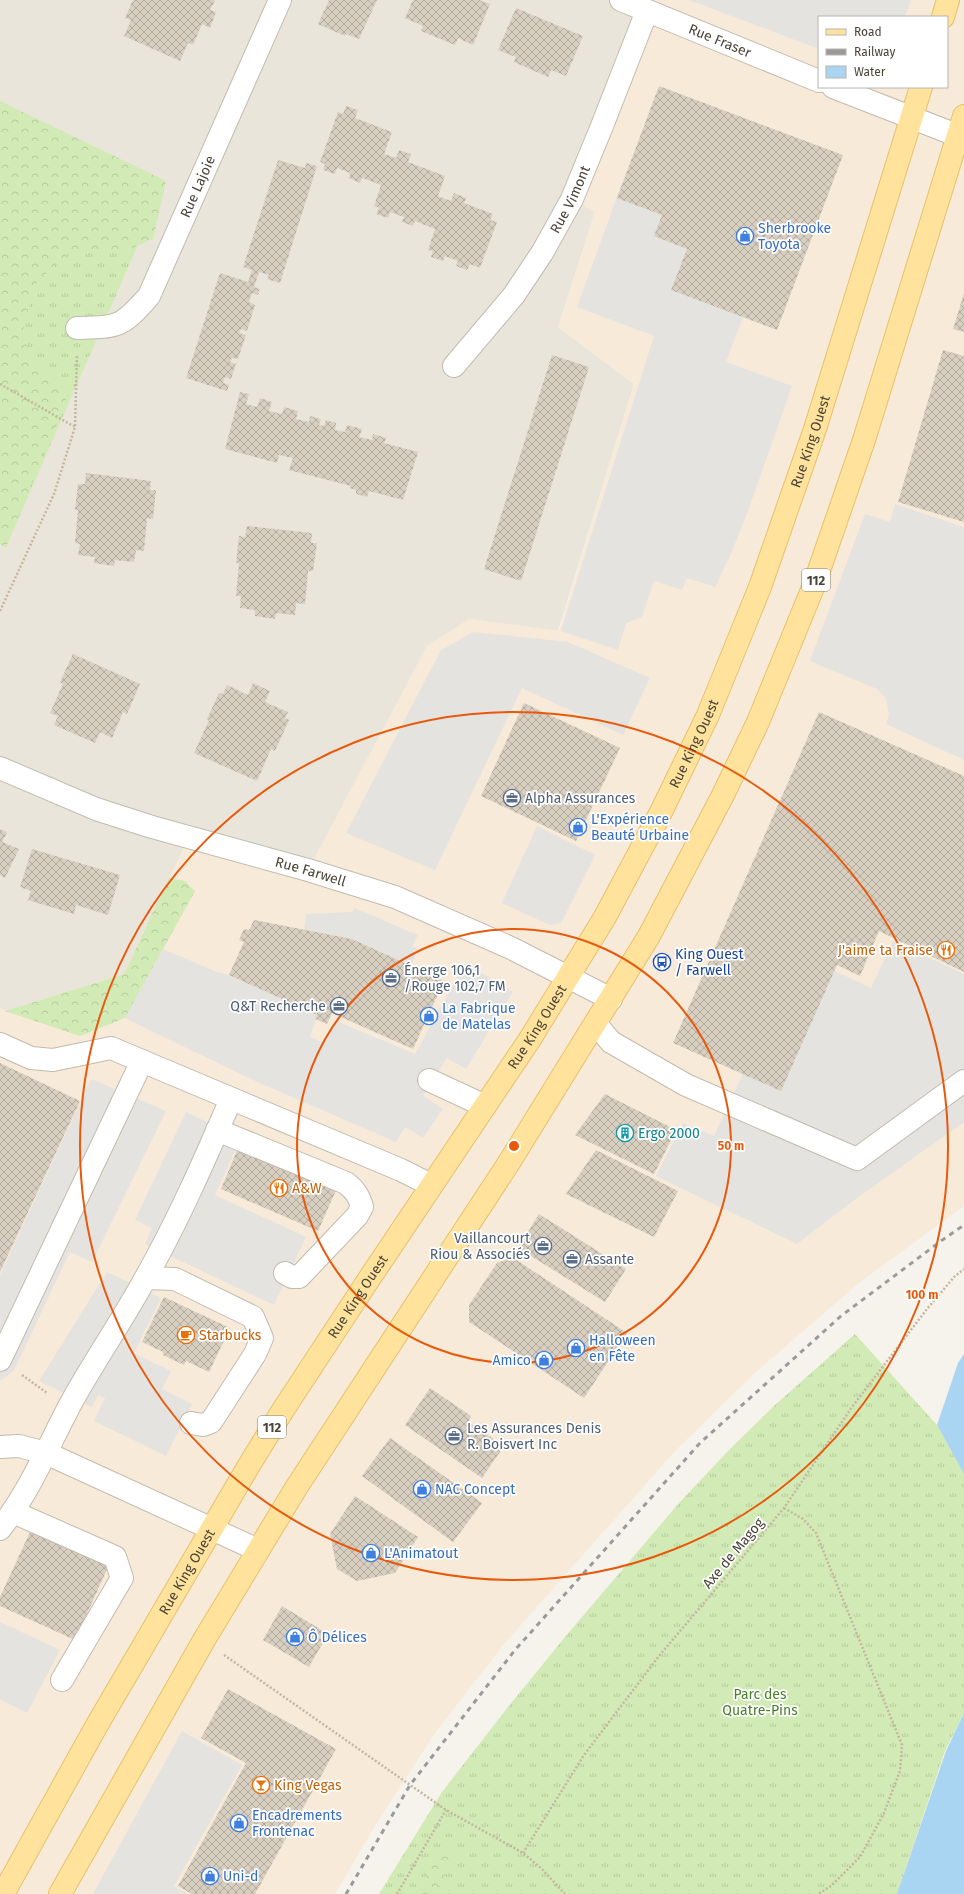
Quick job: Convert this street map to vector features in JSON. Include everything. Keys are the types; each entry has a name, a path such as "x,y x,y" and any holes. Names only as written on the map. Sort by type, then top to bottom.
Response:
{"main road":[{"path":"943,16 948,0"},
{"name":"Rue King Ouest","path":"3,1894 97,1725 211,1528 283,1410 431,1185 530,1039 605,917 661,812 708,715 760,587 815,429 921,88"},
{"name":"112","path":"60,1894 204,1640 306,1471 510,1161 596,1024 649,936 719,802 758,722 814,585 864,440 962,130"}],"street":[{"name":"Rue Lajoie","path":"77,328 111,327 130,317 149,296 280,0"},
{"name":"Rue Fraser","path":"621,0 818,81"},
{"name":"Rue Vimont","path":"454,366 514,295 542,253 572,199 647,11"},
{"path":"836,88 911,118 962,130"},
{"name":"Rue Farwell","path":"0,768 96,809 152,827 323,874 395,897 511,948 611,999"},
{"path":"596,1024 610,1042 686,1085 857,1159 964,1081"},
{"path":"0,1044 31,1058 53,1060 110,1048 401,1170 431,1185"},
{"path":"0,1360 142,1061"},
{"path":"429,1080 485,1106"},
{"path":"0,1529 13,1512 71,1404 146,1278 218,1130 231,1099"},
{"path":"218,1130 346,1183 354,1189 359,1198 362,1207 357,1216 299,1277 292,1278 285,1273"},
{"path":"146,1278 175,1279 253,1317 262,1338 255,1354 211,1422 203,1425 191,1423"},
{"path":"0,1447 19,1446 46,1453 258,1550"},
{"path":"13,1512 115,1558 122,1578 62,1680"}],"path":[{"path":"0,611 54,494 75,427 77,328"},
{"path":"0,384 75,427"},
{"name":"Axe de Magog","path":"523,1853 584,1755 659,1656 784,1508 852,1407 927,1309 964,1269"},
{"path":"20,1373 47,1393"},
{"path":"784,1508 803,1519 816,1533 902,1745 900,1771 884,1813 860,1857 831,1886 818,1894"},
{"path":"204,1640 446,1810 523,1853 542,1869 565,1894"},
{"path":"397,1894 446,1810"}],"shaded area":[{"path":"0,0 621,0 647,11 595,212 558,327 634,384 558,631 469,619 308,870 189,837 124,974 5,1011 0,1008 0,544 6,546 166,181 0,101"},
{"path":"621,0 964,0 964,1206 859,1283 759,1369 676,1450 504,1644 435,1733 376,1824 335,1894 0,1894 0,1008 5,1011 124,974 189,837 308,870 427,646 469,619 559,631 634,384 558,327 595,212 572,199 647,11"},
{"path":"689,0 911,0 905,16 818,16 818,49"},
{"path":"622,183 648,192 748,304 726,362 792,386 748,511 730,556 715,587 687,578 682,590 654,581 642,617 626,623 618,650 561,631 654,336 577,307"},
{"path":"895,504 964,527 964,760 886,724 889,714 886,698 877,689 810,661 865,514 890,522"},
{"path":"474,632 568,642 650,678 623,735 522,688 435,870 346,833 441,650"},
{"path":"537,826 595,855 561,923 550,925 502,903"},
{"path":"354,908 418,935 412,946 418,949 411,966 352,939 304,930 306,914 352,912"},
{"path":"893,941 964,974 964,1122 853,1201 797,1244 656,1176 683,1123 714,1136 798,954 871,988"},
{"path":"163,949 217,972 229,975 317,1015 310,1037 324,1043 334,1020 415,1054 465,963 513,992 466,1069 447,1058 423,1096 443,1109 423,1138 405,1127 396,1142 253,1080 125,1018"},
{"path":"91,1079 166,1111 92,1262 70,1252 14,1370 0,1381 0,1275"},
{"path":"186,1112 241,1138 215,1195 306,1237 274,1305 145,1244 152,1228 135,1220"},
{"path":"107,1272 161,1298 134,1353 171,1371 162,1389 192,1404 166,1456 94,1421 105,1398 98,1395 92,1407 39,1381"},
{"path":"0,1622 60,1650 27,1713 0,1699"},
{"path":"182,1731 242,1765 174,1886 188,1894 93,1894"}],"green space":[{"path":"0,101 166,181 6,547 0,544"},
{"path":"0,101 166,181 153,239 130,249 71,251 35,284 22,333 37,370 70,390 6,547 0,544"},
{"path":"169,878 185,881 195,891 125,1018 80,1036 5,1011 124,974"},
{"name":"Parc des Quatre-Pins","path":"855,1334 937,1425 964,1474 964,1713 945,1751 897,1894 379,1894 442,1792 565,1637 679,1503 728,1451 775,1405"},
{"path":"442,1851 457,1854 435,1894 414,1894"}],"water":[{"path":"964,1354 964,1474 937,1425 958,1363"},
{"path":"964,1713 964,1894 897,1894 946,1751"}],"building":[{"path":"133,0 215,0 210,10 216,12 210,28 202,24 193,45 188,43 180,61 124,36 131,20 125,18"},
{"path":"329,0 377,0 359,39 346,34 345,36 318,24"},
{"path":"413,0 479,0 490,4 473,45 458,38 455,45 421,31 423,26 405,18"},
{"path":"516,8 583,36 566,76 551,70 548,77 514,62 516,57 498,50"},
{"path":"659,86 843,155 777,330 671,290 687,249 654,236 662,215 617,198"},
{"path":"346,106 358,110 355,118 392,132 384,154 396,158 399,150 411,154 408,162 445,176 438,196 451,201 454,193 466,198 464,203 493,214 490,220 497,222 480,268 470,264 467,270 456,266 458,261 445,256 443,261 431,257 433,251 428,250 435,229 415,221 413,226 402,222 404,217 390,212 388,218 376,214 379,208 374,206 381,185 362,178 360,183 349,178 350,173 337,168 335,174 323,170 325,164 320,162 338,112 343,114"},
{"path":"278,160 305,168 306,163 317,166 280,283 267,279 269,275 259,272 254,287 260,289 258,295 252,293 249,302 255,305 247,331 241,329 239,333 246,335 238,359 232,358 230,362 236,364 231,379 225,377 223,383 229,385 227,391 186,378 220,273 248,282 252,270 243,267"},
{"path":"964,293 964,332 953,329"},
{"path":"943,350 964,356 964,522 898,502"},
{"path":"552,355 589,367 521,581 484,569"},
{"path":"240,392 249,394 246,404 257,407 260,398 272,402 269,411 282,414 284,407 298,411 296,419 309,422 310,416 321,419 319,425 324,426 326,420 336,423 335,430 345,432 347,425 362,429 359,437 372,440 373,434 386,438 384,443 418,452 403,500 369,491 367,497 356,494 356,490 350,488 351,486 289,470 293,458 279,455 277,463 225,449"},
{"path":"86,473 151,481 150,490 156,490 153,519 147,518 144,551 136,550 134,562 115,560 114,566 94,563 95,557 78,555 80,544 75,543 78,510 75,510 78,484 85,484"},
{"path":"247,526 312,533 311,543 317,543 313,571 308,571 305,604 296,603 295,615 276,613 275,619 255,616 255,610 240,608 241,596 236,596 239,563 236,563 239,536 245,537"},
{"path":"73,654 140,684 127,714 123,712 112,738 100,732 95,743 54,725 58,716 50,713 63,684 60,682"},
{"path":"253,683 270,691 265,702 288,712 285,718 289,720 275,751 271,749 257,781 194,753 219,693 223,694 227,685 248,695"},
{"path":"524,703 620,748 576,841 481,796"},
{"path":"819,712 964,776 964,972 879,931 860,976 837,965 781,1091 673,1043"},
{"path":"0,829 7,832 2,842 19,849 5,878 0,875"},
{"path":"32,849 120,875 108,915 76,905 74,914 28,900 31,891 20,887"},
{"path":"254,920 352,939 444,981 413,1049 332,1013 327,1024 315,1019 317,1015 229,975 244,942 239,940 244,929 249,930"},
{"path":"0,1063 80,1101 0,1272"},
{"name":"Ergo 2000","path":"605,1094 676,1130 654,1174 575,1135"},
{"name":"A&W","path":"239,1146 337,1188 318,1231 221,1189"},
{"path":"596,1150 678,1191 654,1237 566,1194"},
{"name":"Assante","path":"539,1214 626,1269 605,1302 518,1248"},
{"path":"512,1257 627,1333 584,1398 469,1322 469,1305 497,1263"},
{"name":"Starbucks","path":"164,1297 230,1328 209,1372 186,1361 184,1365 163,1355 163,1352 142,1342"},
{"name":"Les Assurances Denis R. Boisvert Inc","path":"430,1388 471,1416 468,1422 504,1446 482,1478 405,1425"},
{"name":"NAC Concept","path":"390,1438 482,1503 453,1542 362,1476"},
{"name":"L'Animatout","path":"355,1496 418,1537 395,1573 357,1581 337,1569 330,1534"},
{"path":"31,1530 109,1565 75,1640 0,1606 0,1597"},
{"name":"Ô Délices","path":"282,1606 328,1634 309,1667 263,1640"},
{"path":"228,1689 336,1749 255,1894 192,1894 178,1886 246,1763 201,1738"}],"railway":[{"path":"346,1894 410,1785 515,1650 700,1443 841,1316 964,1225"}],"place":[{"name":"Sherbrooke Toyota","path":"745,236"},
{"name":"Alpha Assurances","path":"512,798"},
{"name":"L'Expérience Beauté Urbaine","path":"578,827"},
{"name":"J'aime ta Fraise","path":"946,950"},
{"name":"King Ouest / Farwell","path":"662,962"},
{"name":"Énerge 106,1 /Rouge 102,7 FM","path":"391,978"},
{"name":"Q&T Recherche","path":"339,1006"},
{"name":"La Fabrique de Matelas","path":"429,1016"},
{"name":"Ergo 2000","path":"625,1133"},
{"name":"A&W","path":"279,1188"},
{"name":"Vaillancourt Riou & Associés","path":"543,1246"},
{"name":"Assante","path":"572,1259"},
{"name":"Starbucks","path":"186,1335"},
{"name":"Halloween en Fête","path":"576,1348"},
{"name":"Amico","path":"544,1360"},
{"name":"Les Assurances Denis R. Boisvert Inc","path":"454,1436"},
{"name":"NAC Concept","path":"422,1489"},
{"name":"L'Animatout","path":"371,1553"},
{"name":"Ô Délices","path":"295,1637"},
{"name":"King Vegas","path":"261,1785"},
{"name":"Encadrements Frontenac","path":"239,1823"},
{"name":"Uni-d","path":"210,1876"}]}
